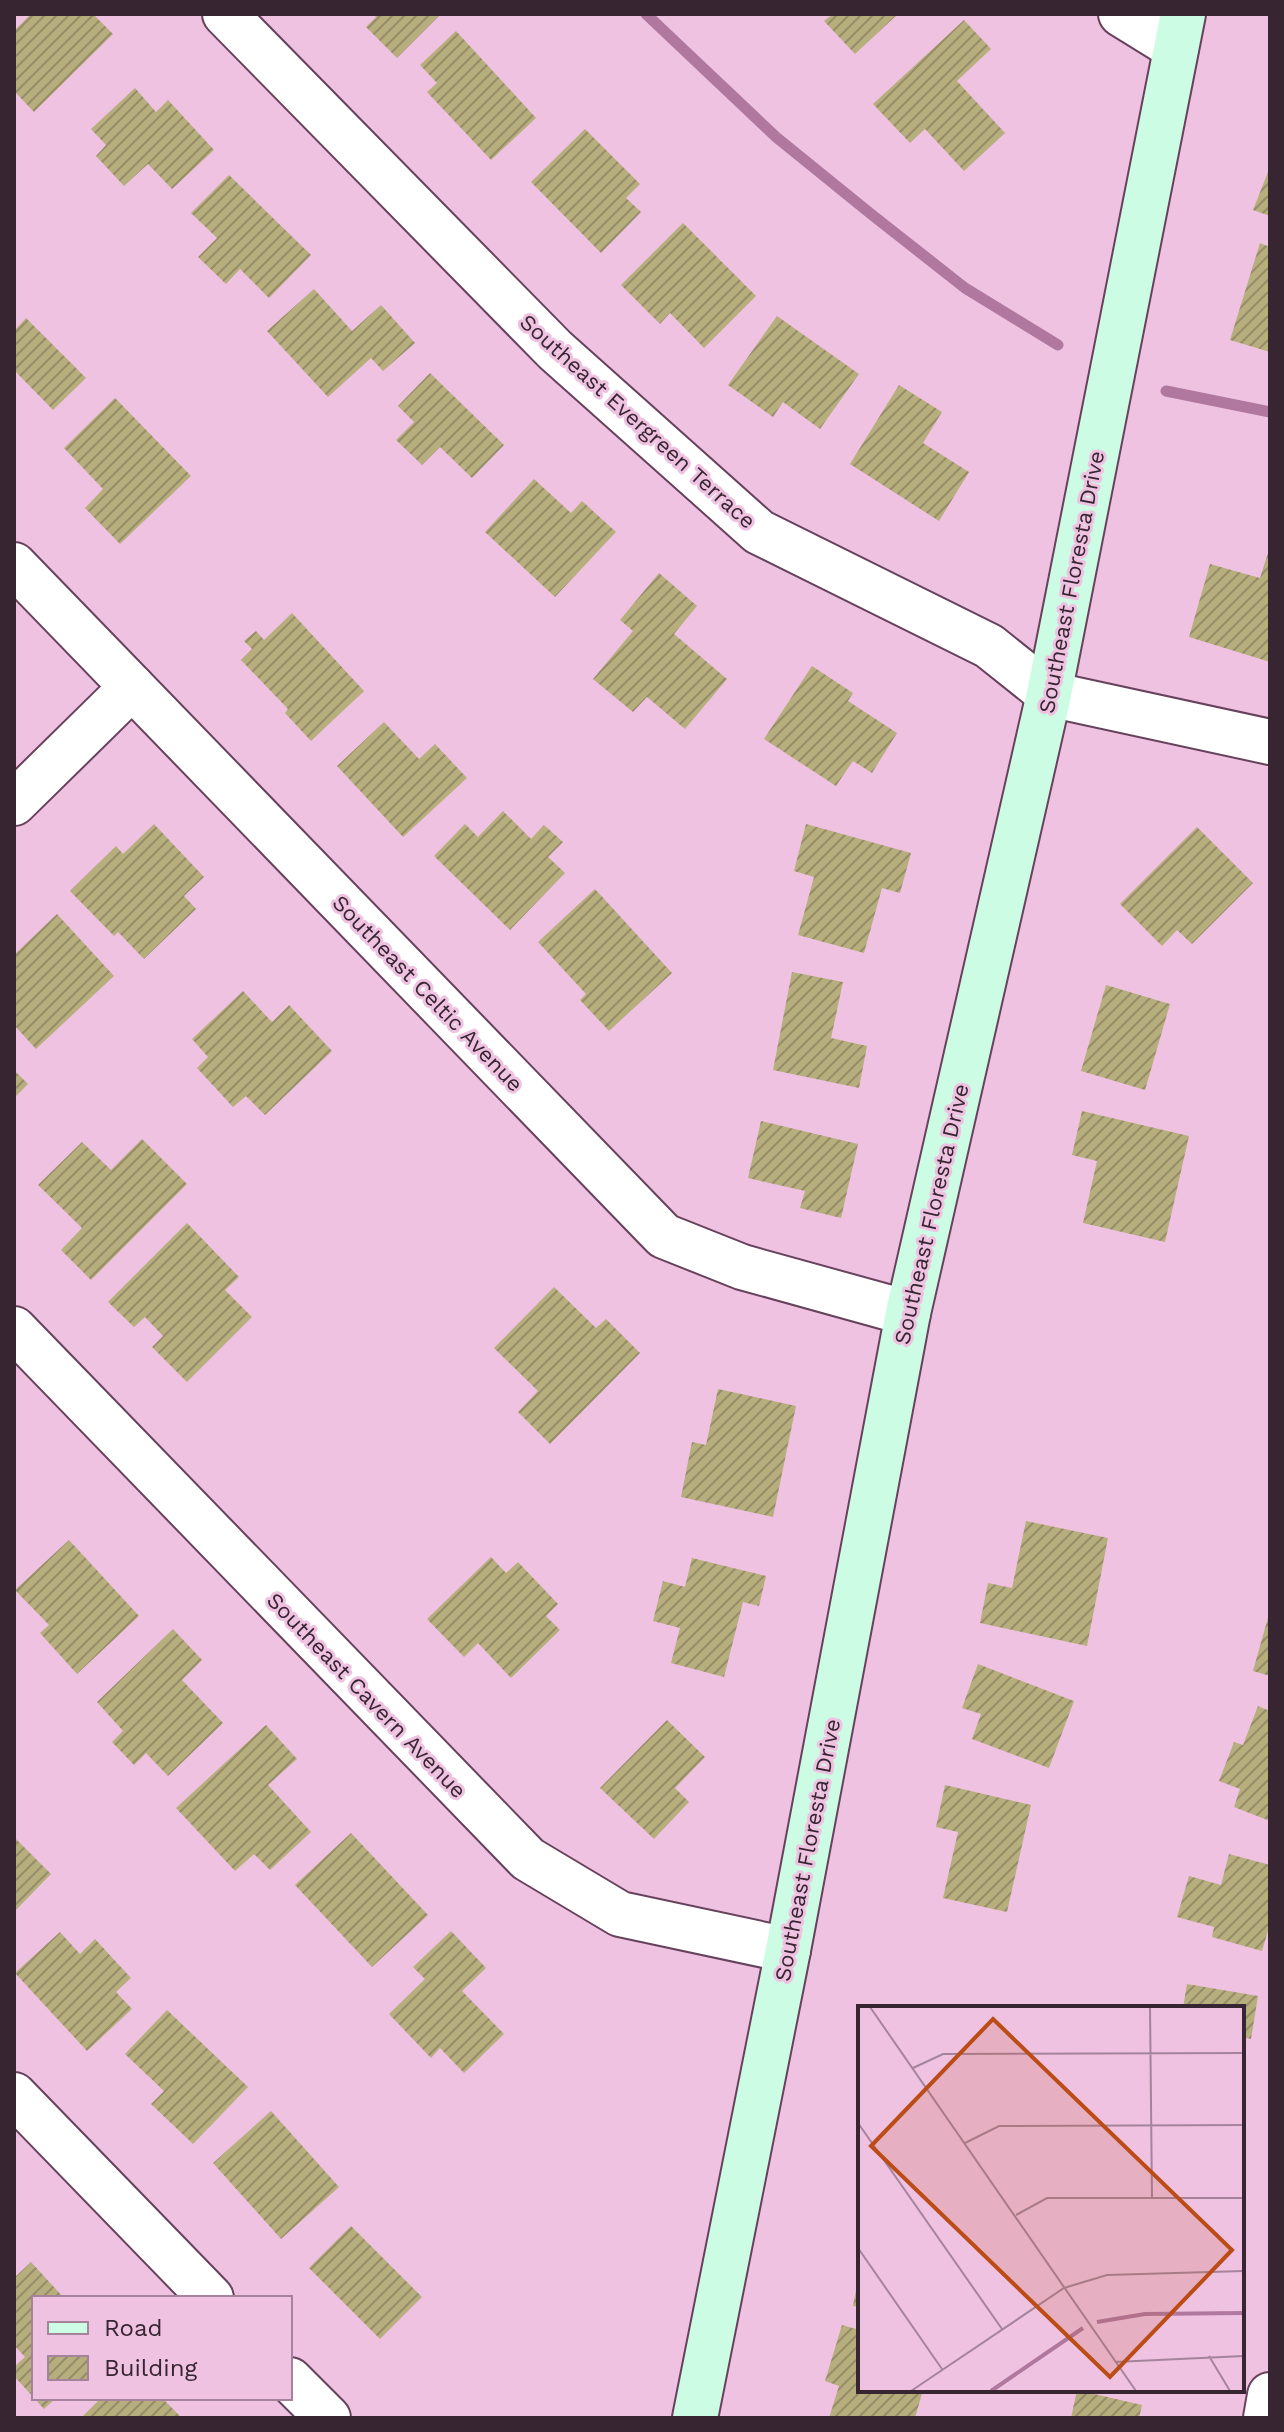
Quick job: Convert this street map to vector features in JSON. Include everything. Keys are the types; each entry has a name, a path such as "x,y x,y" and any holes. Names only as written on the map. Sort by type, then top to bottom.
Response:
{"street":[{"name":"Southeast Evergreen Terrace","path":"225,14 555,350 759,532 989,646 1049,694 1270,742"},
{"path":"1121,14 1180,31"},
{"name":"Southeast Floresta Drive","path":"695,2418 788,1950 908,1313 1049,694 1180,31"},
{"name":"Southeast Celtic Avenue","path":"14,565 664,1236 742,1267 908,1313"},
{"path":"14,803 132,687"},
{"name":"Southeast Cavern Avenue","path":"14,1329 528,1859 620,1914 788,1950"},
{"path":"14,2095 209,2296"},
{"path":"292,2382 328,2418"},
{"path":"1266,2418 1270,2395"}],"building":[{"path":"31,14 93,14 113,34 34,112 14,91 14,31"},
{"path":"373,14 441,14 397,58 366,27 376,17"},
{"path":"833,14 898,14 855,54 824,21"},
{"path":"964,20 991,49 957,81 1005,133 964,171 925,129 910,143 873,104"},
{"path":"456,31 536,118 491,160 427,92 437,83 420,65"},
{"path":"135,88 156,112 168,100 214,150 172,189 148,164 124,186 96,156 106,145 91,129"},
{"path":"585,129 640,184 626,198 641,212 601,253 531,182"},
{"path":"1270,167 1270,216 1253,210"},
{"path":"229,175 311,255 269,298 240,269 226,284 198,257 217,238 191,213"},
{"path":"683,223 756,296 704,348 670,313 660,324 621,285"},
{"path":"1260,243 1270,247 1270,352 1230,340"},
{"path":"314,289 352,331 381,305 415,343 383,371 371,358 328,397 267,331"},
{"path":"777,316 859,374 820,429 783,402 773,417 728,385"},
{"path":"26,318 86,378 53,410 14,370 14,331"},
{"path":"430,373 504,445 472,478 440,447 422,465 396,440 414,422 398,406"},
{"path":"899,385 942,412 923,443 969,472 939,521 850,464"},
{"path":"115,398 191,476 120,544 85,508 103,489 64,448"},
{"path":"534,479 571,513 582,501 616,532 555,597 485,532"},
{"path":"1268,553 1270,662 1189,637 1210,564 1260,578"},
{"path":"659,573 697,606 674,634 727,679 685,729 647,697 633,712 593,679 633,631 620,620"},
{"path":"292,613 364,691 311,741 285,713 288,709 241,660 252,649 244,641 256,631 264,640"},
{"path":"812,666 853,693 848,701 897,733 872,773 853,761 836,786 764,739"},
{"path":"384,722 419,759 435,744 467,778 403,837 337,766"},
{"path":"503,811 531,839 544,825 563,842 548,857 565,873 510,930 434,856 465,824 478,837"},
{"path":"154,824 204,877 184,896 196,909 144,959 118,932 114,936 70,891 116,846 123,854"},
{"path":"806,824 911,853 900,893 882,888 864,953 798,935 814,877 794,871"},
{"path":"1197,827 1253,883 1192,944 1177,930 1162,946 1120,904"},
{"path":"595,889 672,973 609,1031 580,1000 586,994 538,942"},
{"path":"57,914 114,976 36,1049 14,1025 14,955"},
{"path":"792,972 843,982 831,1038 867,1046 859,1088 773,1070"},
{"path":"1106,985 1170,1004 1145,1090 1081,1071"},
{"path":"243,991 272,1022 289,1005 332,1051 265,1115 246,1096 233,1107 197,1068 208,1057 192,1039"},
{"path":"14,1070 28,1084 14,1098"},
{"path":"1082,1111 1189,1136 1165,1242 1083,1223 1097,1161 1072,1155"},
{"path":"761,1121 858,1144 841,1218 800,1208 805,1191 748,1178"},
{"path":"142,1139 187,1184 91,1280 61,1250 82,1228 38,1185 82,1142 111,1170"},
{"path":"187,1223 239,1277 225,1290 252,1317 187,1382 152,1347 163,1336 145,1317 134,1327 108,1302"},
{"path":"554,1287 596,1328 606,1319 640,1353 550,1444 518,1412 538,1391 494,1348"},
{"path":"718,1389 796,1406 773,1517 681,1497 692,1442 706,1445"},
{"path":"1026,1521 1108,1538 1087,1646 980,1623 988,1583 1012,1588"},
{"path":"69,1540 139,1616 77,1674 40,1633 49,1625 15,1590"},
{"path":"491,1557 506,1573 518,1562 558,1604 546,1616 560,1630 511,1678 478,1643 464,1657 427,1619"},
{"path":"692,1558 766,1576 759,1606 743,1602 724,1677 671,1663 680,1628 653,1621 663,1581 685,1587"},
{"path":"1270,1614 1270,1676 1253,1671"},
{"path":"173,1629 202,1660 182,1680 223,1723 168,1776 146,1753 134,1765 112,1742 123,1731 97,1702"},
{"path":"978,1664 1074,1701 1049,1768 972,1739 981,1714 962,1708"},
{"path":"1258,1706 1270,1711 1270,1821 1234,1807 1240,1789 1219,1781 1234,1742 1243,1745"},
{"path":"667,1720 705,1757 675,1788 689,1802 654,1839 600,1788"},
{"path":"266,1725 297,1759 268,1785 311,1832 270,1870 254,1854 235,1871 176,1808"},
{"path":"945,1785 1031,1805 1007,1912 943,1898 958,1832 936,1827"},
{"path":"351,1833 428,1915 372,1967 295,1885"},
{"path":"14,1837 51,1874 14,1912"},
{"path":"1229,1854 1270,1865 1270,1924 1262,1951 1212,1937 1214,1927 1177,1917 1189,1876 1221,1885"},
{"path":"451,1931 486,1968 462,1991 504,2034 464,2073 440,2048 431,2058 389,2014 425,1979 413,1967"},
{"path":"60,1932 80,1954 95,1939 131,1978 116,1992 132,2009 87,2051 15,1973"},
{"path":"1187,1984 1258,1996 1251,2039 1244,2037 1244,2006 1183,2006"},
{"path":"167,2010 248,2087 193,2144 151,2104 164,2091 125,2054"},
{"path":"271,2111 339,2187 281,2239 213,2163"},
{"path":"351,2226 422,2297 380,2339 309,2268"},
{"path":"31,2262 62,2296 32,2296 32,2396 14,2376 14,2367 25,2357 14,2345 14,2278"},
{"path":"858,2280 858,2307 853,2306"},
{"path":"842,2325 858,2329 858,2392 922,2392 915,2418 829,2418 839,2386 825,2381"},
{"path":"1077,2392 1142,2405 1139,2418 1071,2418"},
{"path":"36,2400 54,2400 44,2409"},
{"path":"99,2400 164,2400 182,2418 81,2418"}],"waterway":[{"path":"646,14 776,137 871,214 965,288 1058,345"},
{"path":"1166,391 1270,412"}]}
